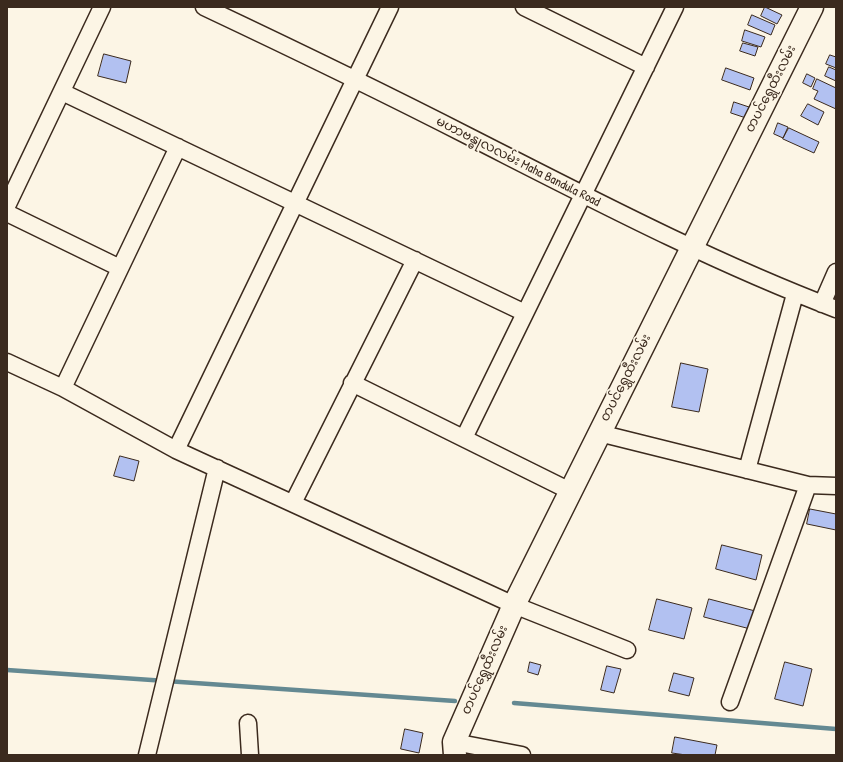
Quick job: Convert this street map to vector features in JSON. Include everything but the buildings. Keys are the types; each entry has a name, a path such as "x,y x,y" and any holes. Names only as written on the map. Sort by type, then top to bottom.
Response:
{"street":[{"path":"7,206 102,7"},
{"name":"မဟာဗန္ဓုလလမ်း Maha Bandula Road","path":"204,7 355,79 583,195 692,248 795,294 829,307"},
{"path":"176,450 390,7"},
{"path":"524,7 646,67"},
{"path":"464,438 675,7"},
{"name":"တပင်ရွှေထီးလမ်း","path":"454,749 514,605 812,7"},
{"path":"62,92 525,313"},
{"path":"63,388 178,147"},
{"path":"7,213 120,268"},
{"path":"293,504 352,383 415,260"},
{"path":"829,307 836,272"},
{"path":"747,470 795,294"},
{"path":"7,362 63,388 176,450 514,605 627,650"},
{"path":"352,383 570,491"},
{"path":"599,433 808,485 836,486"},
{"path":"147,755 217,468"},
{"path":"730,702 808,485"},
{"path":"248,723 250,755"},
{"path":"454,749 522,755"}],"waterway":[{"path":"7,670 455,701"},
{"path":"514,703 836,729"}]}
